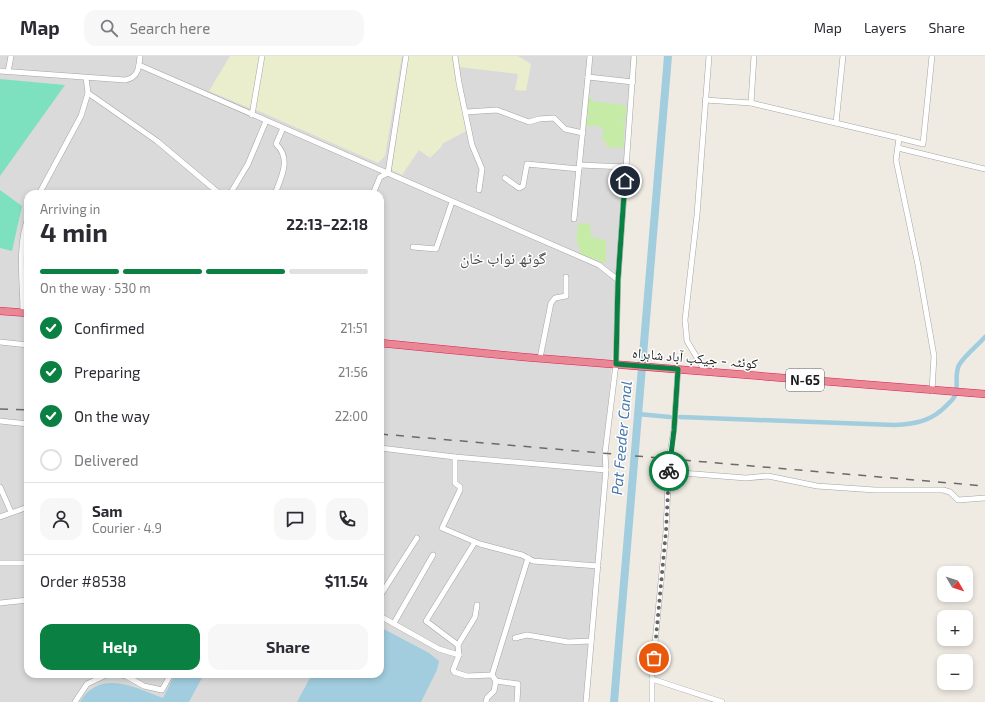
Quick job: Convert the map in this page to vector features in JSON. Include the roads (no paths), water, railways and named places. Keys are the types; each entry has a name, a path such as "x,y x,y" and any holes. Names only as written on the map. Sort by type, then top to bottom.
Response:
{"highway":[{"path":"0,311 24,313"},
{"name":"کوئٹہ - جیکب آباد شاہراہ","path":"384,344 982,394"}],"street":[{"path":"8,72 11,56"},
{"path":"0,71 86,78 132,79 137,74 140,56"},
{"path":"252,115 262,56"},
{"path":"388,173 406,56"},
{"path":"455,56 472,145 482,170 479,190"},
{"path":"574,219 590,56"},
{"path":"586,702 606,470 605,453 616,364 618,280 634,56"},
{"path":"705,372 687,341 685,320 697,215 709,56"},
{"path":"750,103 754,56"},
{"path":"836,122 842,56"},
{"path":"705,100 750,103 836,122 923,144 932,56"},
{"path":"139,65 599,265 618,280"},
{"path":"588,77 632,82"},
{"path":"41,190 82,116 88,93 86,78"},
{"path":"88,93 157,141 215,190"},
{"path":"466,112 497,110 529,122 539,119 554,118 565,130 583,133"},
{"path":"232,190 248,164 266,121"},
{"path":"276,190 285,161 282,150 276,144 283,128"},
{"path":"899,138 896,160 918,265 934,356 932,391"},
{"path":"898,148 985,169"},
{"path":"505,178 519,188 523,186 528,164 579,167 626,167"},
{"path":"375,190 380,177 388,173"},
{"path":"413,247 436,250 452,202"},
{"path":"24,232 22,256 24,284"},
{"path":"540,358 551,302 555,298 566,296 566,277"},
{"path":"0,342 24,345"},
{"path":"652,702 652,679 666,531 669,472 674,430 678,369"},
{"path":"0,421 24,424"},
{"path":"384,448 455,457 606,470"},
{"path":"455,457 455,483 460,487 460,490 442,528 475,542 528,558 532,561 598,566"},
{"path":"669,472 746,478 768,476 817,486 875,490 943,490 950,492 958,500 985,498"},
{"path":"0,487 11,512"},
{"path":"0,516 24,508"},
{"path":"384,590 417,538"},
{"path":"458,645 426,621 475,542"},
{"path":"394,624 432,555"},
{"path":"492,675 528,558"},
{"path":"0,563 24,563"},
{"path":"0,603 24,600"},
{"path":"477,605 475,617 458,645 459,655 453,670 454,672 467,676 492,675"},
{"path":"384,618 440,649 459,655"},
{"path":"515,638 527,635 568,642 591,641"},
{"path":"486,702 487,698 494,691 496,681 492,675"},
{"path":"76,702 87,684 100,678"},
{"path":"130,678 144,686 162,690 169,678"},
{"path":"652,679 722,702"},
{"path":"496,681 518,684 516,702"}],"water":[{"path":"384,629 429,653 439,661 437,670 421,702 297,702 310,678 384,678"},
{"path":"173,678 202,678 189,702 80,702 88,692 98,686 108,683 130,686 163,698"}],"waterway":[{"name":"Pat Feeder Canal","path":"614,702 668,56"},
{"path":"680,417 894,425 923,421 935,415 953,399 957,388 957,372 959,365 985,337"},
{"path":"638,414 670,417"}],"railway":[{"path":"0,409 24,410"},
{"path":"384,434 985,486"}],"district":[{"name":"گوٹھ نواب خان","path":"503,258"}]}
